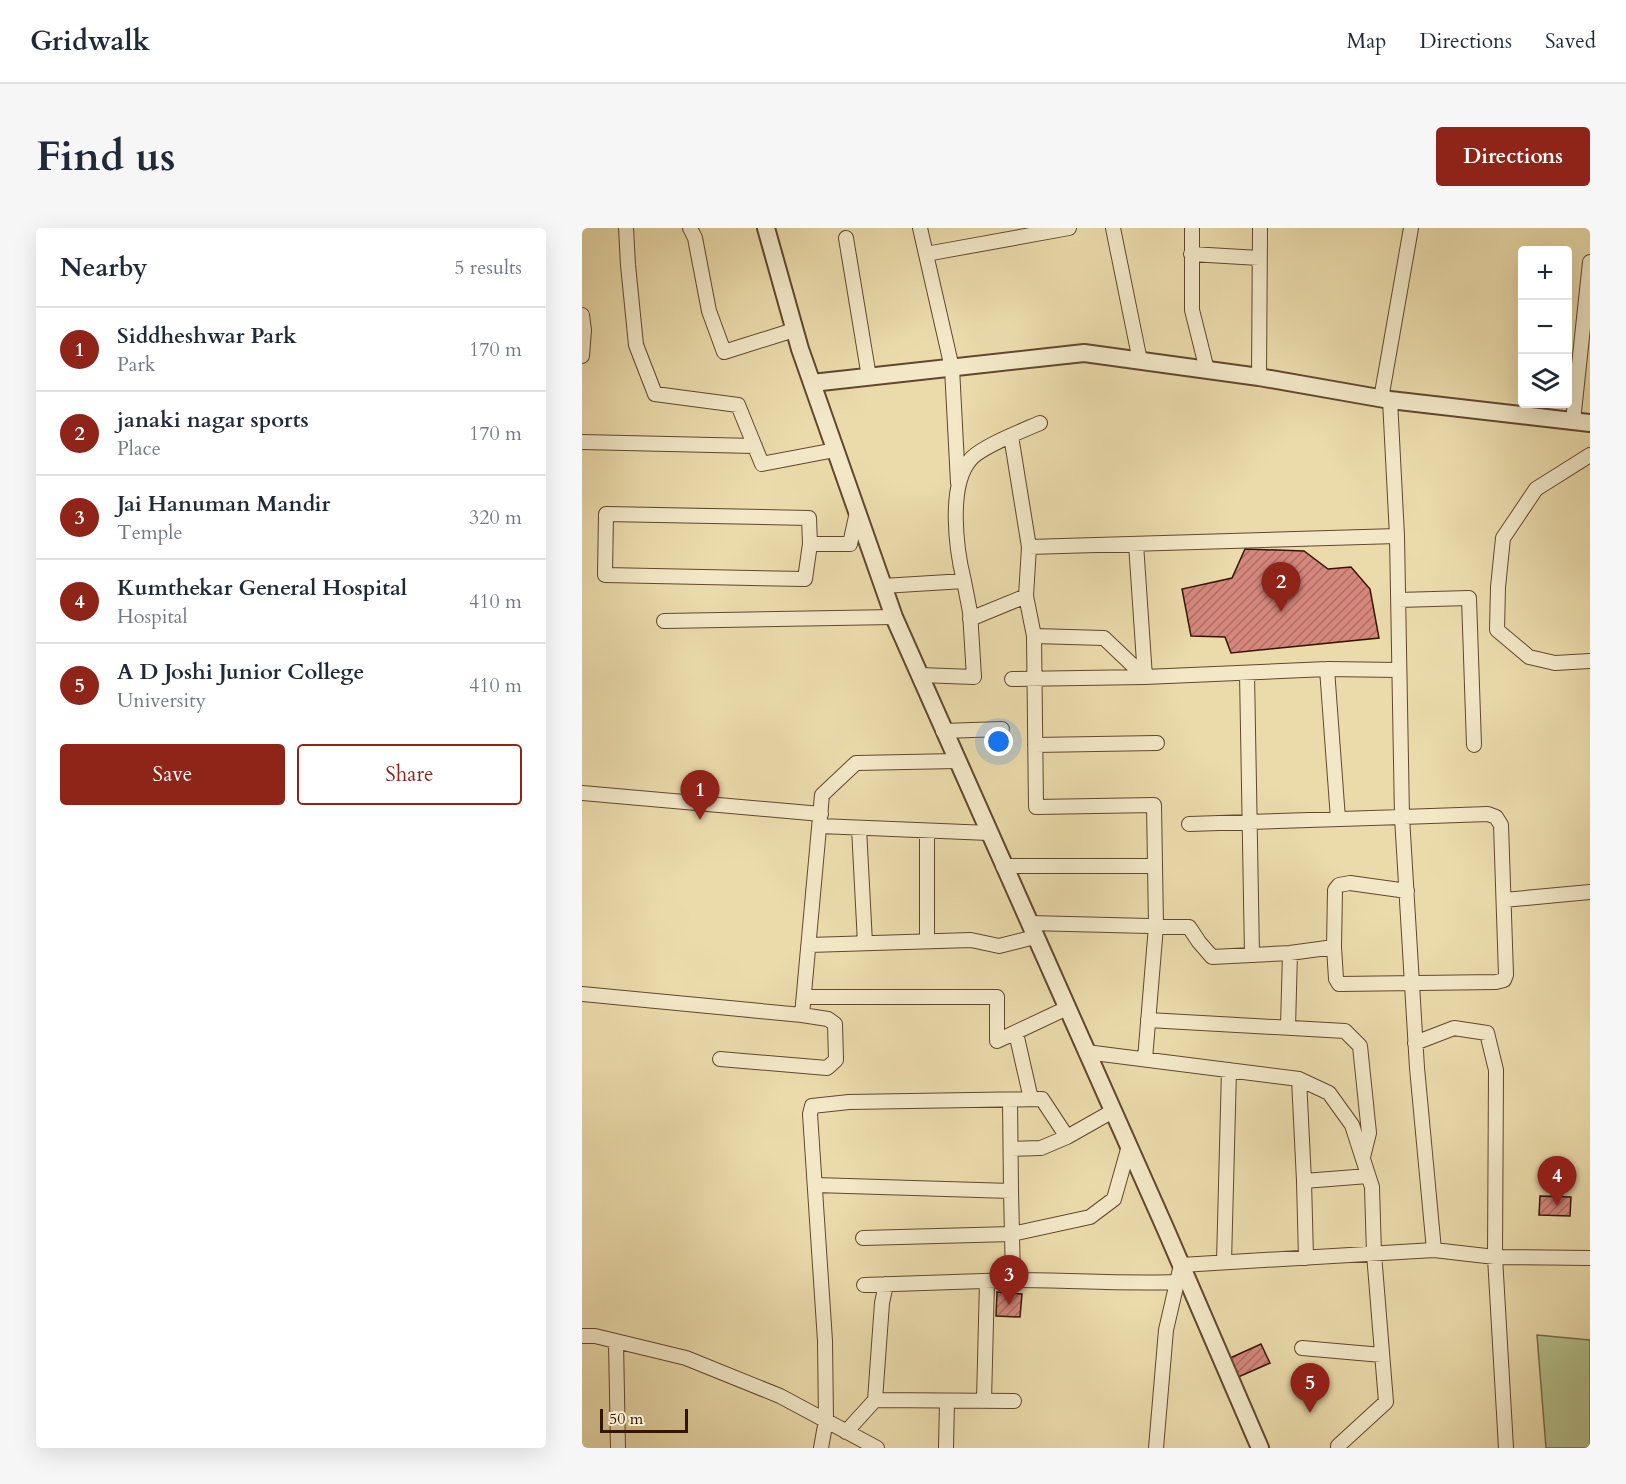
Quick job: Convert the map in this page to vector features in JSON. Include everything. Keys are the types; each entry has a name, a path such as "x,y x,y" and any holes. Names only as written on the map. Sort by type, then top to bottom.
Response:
{"street":[{"path":"626,228 636,345 655,394 738,405 762,464 835,450"},
{"path":"690,228 695,238 709,311 724,352 794,330"},
{"path":"766,228 794,330 894,617 1260,1448"},
{"path":"919,675 974,677 970,619 960,564 956,513 958,484 952,368 920,228"},
{"path":"926,254 1069,228"},
{"path":"1113,228 1140,361"},
{"path":"1192,228 1192,310 1207,370"},
{"path":"1259,377 1260,228"},
{"path":"1411,228 1386,399 1397,536 1402,817 1415,1042 1434,1250"},
{"path":"846,238 869,377"},
{"path":"1191,254 1259,258"},
{"path":"1573,421 1590,262"},
{"path":"582,315 582,355"},
{"path":"812,383 1084,353 1259,377 1386,399 1590,423"},
{"path":"958,484 970,459 1040,423"},
{"path":"1011,436 1029,547 1026,596 1034,636 1036,807 1154,805 1156,926 1145,1059"},
{"path":"582,442 755,446"},
{"path":"1590,455 1536,489 1503,538 1498,587 1497,630 1529,657 1555,663 1590,661"},
{"path":"810,544 850,544 857,512"},
{"path":"606,514 809,518 810,544 805,579 604,575 606,514"},
{"path":"1029,547 1397,536"},
{"path":"1136,544 1145,677"},
{"path":"883,586 964,581"},
{"path":"970,619 1026,596"},
{"path":"1398,600 1469,598 1474,745"},
{"path":"664,621 894,617"},
{"path":"1034,636 1104,638 1145,677"},
{"path":"1012,679 1145,677 1327,669 1399,670"},
{"path":"1327,669 1338,819"},
{"path":"1247,673 1252,955"},
{"path":"943,731 1002,729"},
{"path":"1035,745 1157,743"},
{"path":"802,1015 822,795 856,763 957,761"},
{"path":"582,792 820,820 860,828 989,833"},
{"path":"1189,824 1488,814 1496,817 1501,825 1506,975 1504,980 1339,984 1336,979 1334,947 1335,890 1339,885 1350,883 1407,891"},
{"path":"860,828 865,942"},
{"path":"927,831 927,940"},
{"path":"1003,866 1155,866"},
{"path":"1504,900 1590,892"},
{"path":"809,945 971,940 999,946 1032,930 1156,926 1189,927 1198,942 1212,957 1290,953 1334,947"},
{"path":"1288,1028 1290,953"},
{"path":"582,994 802,1015 828,1019 835,1024 836,1060 827,1068 720,1059"},
{"path":"804,996 997,997 997,1041 1067,1008"},
{"path":"1148,1020 1345,1030 1360,1046 1369,1133 1362,1157"},
{"path":"1415,1042 1454,1028 1487,1033 1496,1070 1496,1257 1506,1448"},
{"path":"1016,1033 1031,1099"},
{"path":"1086,1052 1299,1079 1329,1093 1352,1125 1372,1187 1374,1254 1386,1402 1338,1448"},
{"path":"1224,1262 1229,1070"},
{"path":"1299,1079 1306,1258"},
{"path":"821,1448 826,1420 825,1341 810,1113 812,1106 849,1102 1042,1099 1066,1137"},
{"path":"1010,1100 1012,1280"},
{"path":"1011,1149 1041,1148 1113,1111"},
{"path":"863,1238 1012,1234 1090,1217 1114,1199 1128,1146"},
{"path":"1304,1181 1368,1176"},
{"path":"815,1185 1011,1191"},
{"path":"1181,1265 1434,1250 1496,1257 1590,1258"},
{"path":"1156,1448 1166,1330 1181,1265"},
{"path":"864,1285 1012,1280 1073,1280 1136,1284 1177,1282"},
{"path":"984,1401 987,1281"},
{"path":"846,1431 875,1400 882,1303 886,1284"},
{"path":"582,1336 595,1336 686,1358 780,1396 877,1448"},
{"path":"616,1342 618,1448"},
{"path":"1302,1348 1382,1355"},
{"path":"875,1400 1014,1401"},
{"path":"946,1448 947,1401"}],"green space":[{"path":"1537,1335 1590,1340 1590,1448 1546,1448"}],"building":[{"path":"1245,549 1304,551 1328,569 1351,567 1370,589 1379,638 1231,653 1225,637 1191,636 1182,589 1232,578"},
{"path":"1540,1196 1571,1197 1570,1216 1539,1215"},
{"path":"997,1292 1022,1294 1020,1317 996,1316"},
{"path":"1261,1344 1270,1363 1236,1378 1228,1359"}],"place":[{"name":"janaki nagar sports","path":"1281,612"},
{"name":"Siddheshwar Park","path":"700,820"},
{"name":"Kumthekar General Hospital","path":"1557,1206"},
{"name":"Jai Hanuman Mandir","path":"1009,1305"},
{"name":"A D Joshi Junior College","path":"1310,1413"}]}
